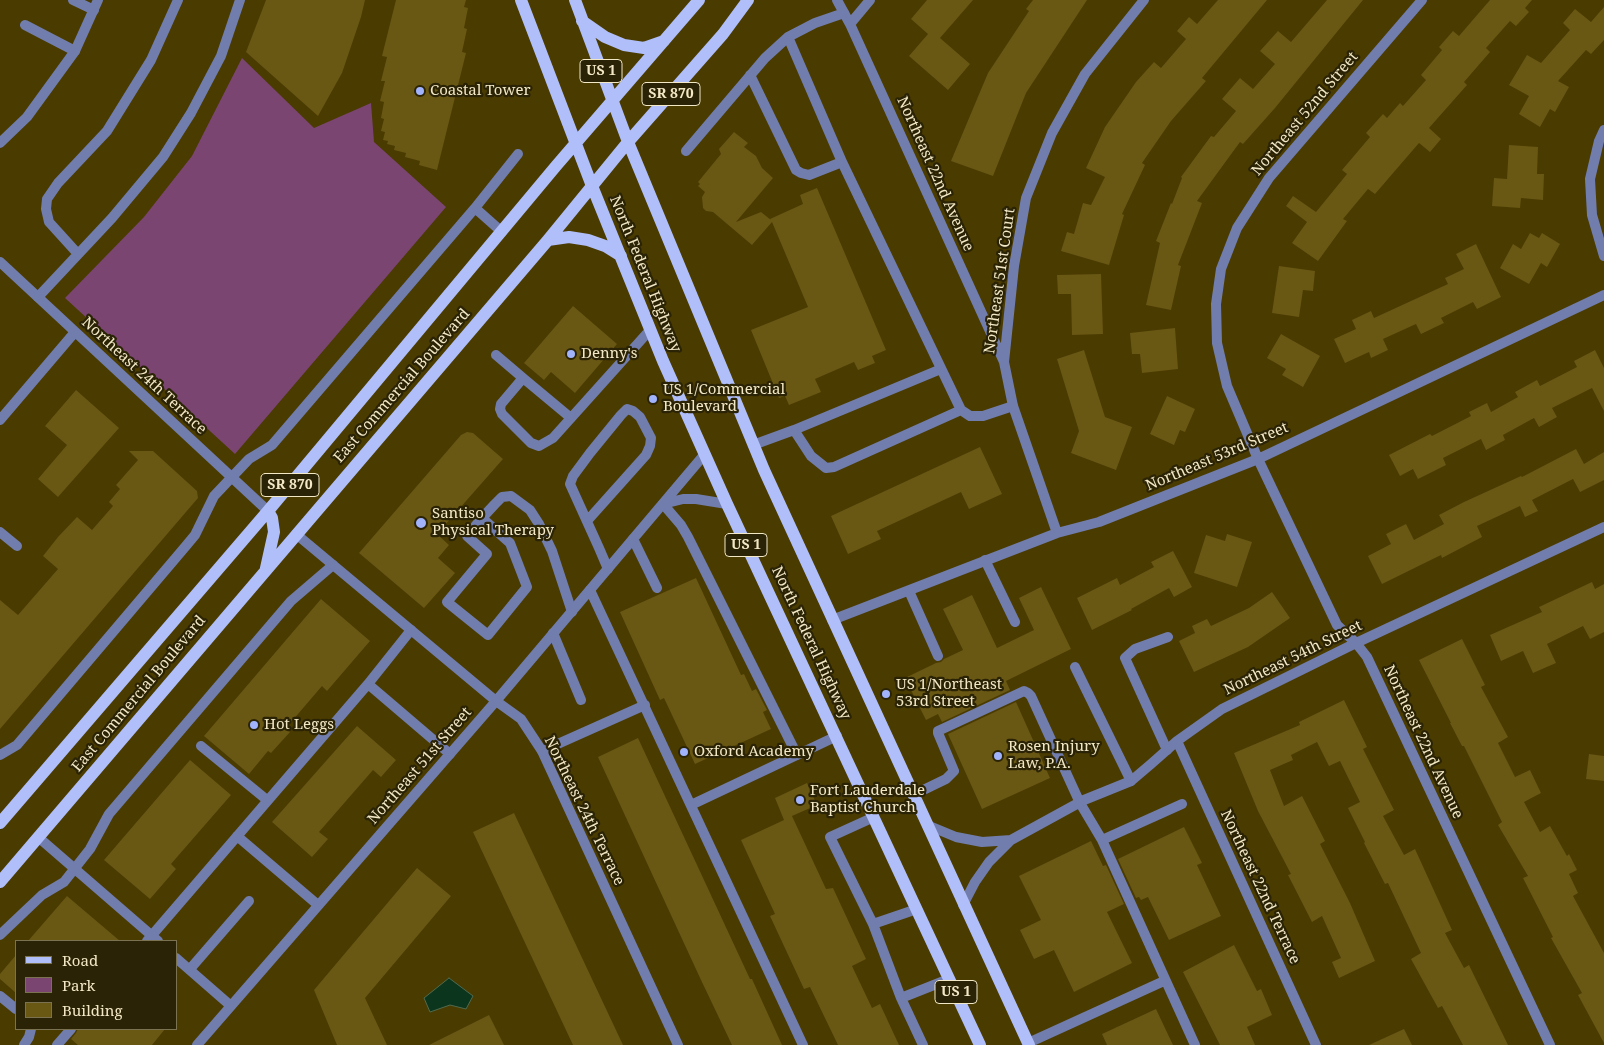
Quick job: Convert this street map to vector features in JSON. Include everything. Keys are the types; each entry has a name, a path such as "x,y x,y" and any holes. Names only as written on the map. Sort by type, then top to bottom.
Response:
{"main road":[{"name":"North Federal Highway","path":"521,0 592,186 650,330 704,455 980,1045"},
{"name":"North Federal Highway","path":"574,0 628,142 753,445 1028,1044"},
{"name":"East Commercial Boulevard","path":"3,814 268,511 576,143 699,0"},
{"name":"East Commercial Boulevard","path":"0,882 548,240 628,142 723,34 748,0"},
{"path":"582,21 605,37 624,45 644,48 664,41"},
{"path":"548,240 569,237 588,240 605,246 621,256"},
{"path":"265,571 274,532 272,518 268,511"}],"street":[{"path":"73,0 94,10"},
{"path":"0,143 27,117 75,51 98,0"},
{"path":"78,254 49,222 46,209 47,199 58,183 107,131 151,60 178,0"},
{"path":"38,297 112,218 163,157 191,113 221,56 240,0"},
{"name":"Northeast 22nd Avenue","path":"837,0 850,24 1004,362"},
{"path":"850,24 870,0"},
{"name":"Northeast 51st Court","path":"1057,533 1014,406 1004,362 1014,266 1026,198 1052,133 1085,74 1144,0"},
{"name":"Northeast 52nd Street","path":"1258,459 1227,386 1217,343 1216,304 1222,268 1237,228 1269,178 1422,0"},
{"path":"686,151 765,58 788,37 815,23 844,13"},
{"path":"25,25 75,51"},
{"path":"788,37 842,162 961,410 970,416 983,416 1014,406"},
{"path":"750,75 796,170 809,175 842,162"},
{"path":"1604,130 1599,141 1590,179 1592,215 1604,256"},
{"path":"0,755 17,745 195,535 214,496 249,459 272,445 475,208 518,154"},
{"path":"475,208 502,232"},
{"name":"Northeast 24th Terrace","path":"0,262 268,511"},
{"name":"Northeast 53rd Street","path":"832,620 1057,533 1099,522 1258,459 1604,295"},
{"path":"523,378 501,404 500,409 502,414 531,443 539,446 546,444 650,330"},
{"path":"0,420 75,332"},
{"path":"496,355 571,418"},
{"path":"753,445 941,369"},
{"path":"587,521 646,455 650,446 651,438 640,417 633,411 627,409 621,415 590,453 570,484 608,569"},
{"path":"794,430 810,456 826,468 834,467 961,410"},
{"name":"Northeast 51st Street","path":"196,1045 496,701 704,455"},
{"name":"Northeast 22nd Avenue","path":"1258,459 1338,625 1367,657 1550,1045"},
{"path":"482,518 510,543 527,587 488,635 447,602 487,554 467,536 482,518 502,497 511,496 530,510 539,524 552,550 572,612"},
{"path":"727,504 696,499 683,499 663,504 681,525 688,537 797,755"},
{"name":"Northeast 54th Street","path":"963,905 975,882 989,862 1011,840 1080,803 1131,780 1176,741 1222,709 1356,643 1604,527"},
{"path":"0,532 17,546"},
{"name":"Northeast 24th Terrace","path":"296,534 496,701 521,719 542,751 678,1045"},
{"path":"633,539 657,588"},
{"path":"985,560 1015,622"},
{"path":"0,935 42,895 64,882 76,870 109,814 291,601 334,565"},
{"path":"590,590 803,1045"},
{"path":"909,591 938,656"},
{"path":"38,837 152,939 267,800 368,684 411,630"},
{"path":"553,633 581,700"},
{"path":"1167,750 1125,658 1135,650 1168,637"},
{"path":"1075,667 1131,780"},
{"path":"368,684 450,754"},
{"path":"913,795 946,779 954,772 938,731 1024,691 1031,696 1080,803 1102,840 1164,981 1195,1045"},
{"path":"542,751 645,706"},
{"path":"691,805 836,736"},
{"name":"Northeast 22nd Terrace","path":"1176,741 1316,1045"},
{"path":"201,746 267,800"},
{"path":"1102,840 1182,804"},
{"path":"874,817 830,837 873,924 900,998 923,1045"},
{"name":"Northeast 54th Street","path":"927,825 956,837 982,842 1011,840"},
{"path":"237,836 318,905"},
{"path":"190,970 249,902"},
{"path":"873,924 917,909"},
{"path":"178,960 231,1006"},
{"path":"900,998 949,978"},
{"path":"1028,1044 1164,981"},
{"path":"0,996 15,1009"},
{"path":"24,1045 29,1037 30,1030"},
{"path":"57,1045 70,1030"}],"green space":[{"path":"242,58 314,128 371,103 374,142 446,207 235,454 65,298 144,217 192,156"}],"shaded area":[{"path":"449,978 473,996 466,1009 450,1005 430,1012 424,998"}],"building":[{"path":"266,0 365,0 342,73 318,116 246,52"},
{"name":"Coastal Tower","path":"396,0 466,0 464,7 468,8 464,28 467,29 462,52 466,53 437,170 419,165 420,161 405,157 406,153 394,150 395,146 387,144 388,141 383,140 385,132 381,131 384,119 381,118 384,102 380,101 385,81 381,81 387,57 382,56"},
{"path":"927,0 973,0 940,38 970,64 948,90 909,56 928,34 911,19"},
{"path":"1033,0 1087,0 1026,93 993,176 951,161 988,73 1029,11 1026,9"},
{"path":"1218,0 1267,0 1202,78 1206,81 1171,121 1142,163 1145,165 1122,214 1124,215 1109,265 1061,251 1067,232 1074,234 1083,203 1091,205 1105,177 1086,168 1105,127 1136,82 1154,62 1161,68 1186,39 1177,31 1189,17 1197,24"},
{"path":"1327,0 1363,0 1275,108 1243,144 1240,142 1197,201 1202,203 1178,265 1181,266 1171,310 1146,305 1160,243 1156,241 1181,177 1211,136 1214,137 1236,111 1222,99 1240,78 1253,89 1275,64 1260,51 1278,31 1291,42"},
{"path":"1490,0 1532,0 1525,8 1529,12 1516,26 1510,21 1486,48 1490,52 1464,82 1467,85 1429,128 1441,139 1430,152 1419,143 1375,194 1368,189 1343,219 1347,221 1318,261 1292,243 1307,222 1286,206 1293,196 1316,212 1347,174 1342,170 1370,137 1366,133 1383,114 1387,118 1400,103 1403,106 1426,80 1421,75 1442,50 1439,47 1453,31 1459,36"},
{"path":"1604,7 1604,40 1591,54 1586,50 1558,81 1569,87 1555,112 1550,109 1540,127 1519,114 1529,96 1509,85 1527,55 1541,63 1570,30 1563,23 1575,9 1591,22"},
{"path":"734,132 748,143 744,147 756,156 762,168 773,178 736,222 761,212 771,220 803,204 800,195 817,188 886,350 872,356 875,363 858,370 854,362 815,379 821,392 789,405 785,396 779,398 751,330 808,307 772,222 752,245 713,212 706,211 703,208 702,197 705,192 698,186 700,184 698,182 721,154 719,149"},
{"path":"1509,145 1538,147 1537,174 1544,174 1543,200 1521,198 1520,208 1492,206 1494,178 1507,179"},
{"path":"1530,233 1539,238 1542,233 1560,244 1547,267 1541,263 1529,284 1500,268 1513,244 1521,249"},
{"path":"1476,244 1501,297 1477,309 1473,302 1441,318 1444,323 1421,334 1416,324 1383,339 1388,350 1371,358 1369,352 1345,363 1334,339 1356,329 1352,320 1371,311 1374,318 1448,284 1445,278 1464,269 1456,254"},
{"path":"1279,266 1315,271 1313,291 1303,290 1299,317 1272,313"},
{"path":"1101,274 1103,334 1072,335 1071,294 1058,294 1057,275"},
{"name":"Denny's","path":"573,306 617,344 575,393 551,372 544,380 524,363"},
{"path":"1175,328 1178,369 1142,373 1140,354 1132,354 1130,333"},
{"path":"1281,334 1320,356 1303,387 1282,375 1286,369 1267,358"},
{"path":"1084,350 1105,417 1132,427 1116,470 1071,453 1079,431 1057,359"},
{"path":"1595,350 1604,368 1604,411 1592,388 1552,408 1557,417 1539,427 1534,418 1503,435 1505,440 1486,450 1481,439 1443,458 1446,465 1418,479 1413,469 1400,476 1389,455 1471,416 1469,412 1487,403 1491,412 1518,397 1515,392 1537,380 1540,386 1577,367 1574,361"},
{"path":"76,390 119,428 58,497 38,479 67,445 45,426"},
{"path":"1167,396 1195,409 1185,432 1180,430 1174,445 1150,434"},
{"path":"467,432 473,433 503,459 437,534 449,545 438,558 455,573 424,608 359,553 461,435"},
{"path":"980,447 1002,494 969,509 961,492 877,531 881,539 848,554 831,516"},
{"path":"1576,449 1584,464 1604,452 1604,480 1580,492 1573,479 1532,500 1538,511 1525,517 1520,506 1477,526 1482,537 1442,558 1441,555 1382,584 1368,556 1391,544 1386,534 1406,524 1414,540 1444,524 1439,515 1522,477"},
{"path":"129,451 153,451 197,491 198,498 0,729 0,600 18,615 58,569 43,556 58,537 77,517 92,530 113,506 109,502 120,489 116,485 138,460"},
{"path":"1227,534 1252,542 1237,587 1194,573 1206,535 1225,541"},
{"path":"1173,551 1192,587 1174,597 1169,588 1132,610 1092,630 1077,598 1117,578 1120,585 1154,567 1151,562"},
{"path":"696,578 741,675 744,674 752,691 756,689 767,710 763,712 771,729 695,764 664,698 660,700 620,612"},
{"path":"1592,582 1595,589 1604,584 1604,632 1590,639 1583,626 1547,644 1556,663 1533,673 1523,651 1501,661 1490,635 1542,612 1539,607"},
{"path":"1041,587 1071,649 1006,681 1010,690 942,722 938,714 926,720 905,678 963,650 943,609 972,595 997,648 1034,630 1019,598"},
{"path":"1272,592 1290,618 1248,647 1194,672 1179,641 1195,633 1192,626 1207,619 1211,626 1249,608"},
{"path":"321,599 370,641 327,691 322,686 286,728 290,732 271,753 268,751 249,774 204,736"},
{"path":"1462,639 1485,685 1481,687 1508,737 1498,743 1515,777 1530,770 1541,793 1524,802 1540,832 1550,826 1567,856 1569,854 1577,870 1569,874 1578,893 1573,896 1604,953 1604,1043 1578,995 1582,993 1551,938 1553,937 1523,878 1528,876 1498,825 1502,822 1419,660"},
{"path":"1344,700 1367,747 1363,749 1394,810 1383,816 1404,855 1415,849 1452,930 1445,933 1464,968 1469,965 1508,1045 1463,1045 1442,1006 1438,1008 1411,959 1421,953 1388,883 1385,884 1348,808 1360,802 1340,761 1329,766 1317,742 1291,755 1293,760 1270,770 1284,806 1302,796 1325,841 1320,844 1350,903 1375,961 1339,978 1332,962 1341,958 1322,916 1312,922 1288,875 1291,874 1258,811 1234,753 1300,725 1299,722"},
{"path":"1016,702 1050,778 982,809 948,734"},
{"path":"357,726 396,760 381,777 373,770 319,832 328,839 312,857 272,822"},
{"path":"638,738 782,1045 732,1045 701,980 598,757"},
{"path":"1589,754 1604,756 1604,781 1586,779"},
{"path":"190,760 231,795 171,864 176,869 150,899 104,860"},
{"path":"807,783 817,805 792,816 826,889 833,888 866,959 852,966 872,1008 880,1004 899,1045 838,1045 810,987 804,989 770,916 775,914 741,840 784,820 775,798"},
{"path":"514,813 623,1045 573,1045 473,832"},
{"path":"1184,827 1202,863 1197,865 1221,916 1169,940 1148,897 1141,900 1139,897 1136,898 1118,859"},
{"path":"1091,841 1103,866 1106,865 1124,904 1107,912 1132,963 1074,992 1054,950 1034,959 1020,930 1041,920 1019,876"},
{"path":"417,868 451,896 365,998 387,1045 337,1045 314,990"},
{"path":"67,896 119,940 29,940"},
{"path":"1234,945 1257,991 1261,989 1272,1015 1247,1027 1255,1045 1220,1045 1183,972"},
{"path":"15,956 15,992 0,979 0,974"},
{"path":"1156,1009 1173,1045 1107,1045 1102,1034"},
{"path":"489,1015 504,1045 429,1045"},
{"path":"1404,1029 1412,1045 1369,1045"},
{"path":"78,1030 164,1030 152,1045 78,1045 71,1039"}],"place":[{"name":"Coastal Tower","path":"420,91"},
{"name":"Denny's","path":"571,354"},
{"name":"US 1/Commercial Boulevard","path":"653,399"},
{"name":"Santiso Physical Therapy","path":"421,523"},
{"name":"US 1/Northeast 53rd Street","path":"886,694"},
{"name":"Hot Leggs","path":"254,725"},
{"name":"Oxford Academy","path":"684,752"},
{"name":"Rosen Injury Law, P.A.","path":"998,756"},
{"name":"Fort Lauderdale Baptist Church","path":"800,800"}]}
